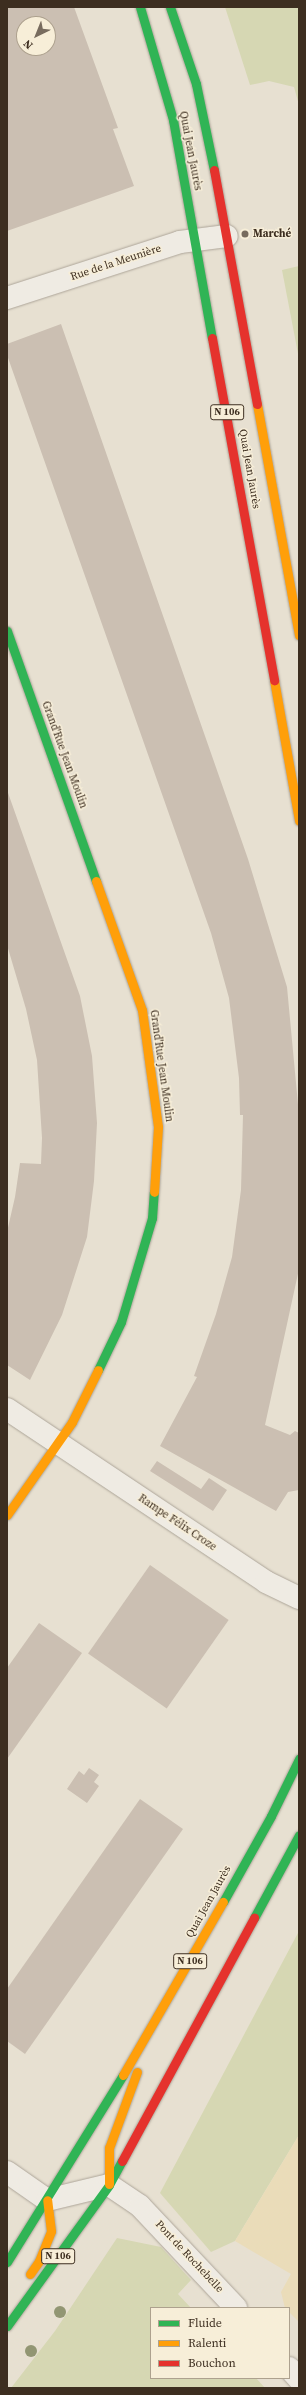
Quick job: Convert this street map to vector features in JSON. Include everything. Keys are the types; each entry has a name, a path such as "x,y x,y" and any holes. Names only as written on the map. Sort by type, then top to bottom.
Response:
{"main road":[{"name":"Quai Jean Jaurès","path":"140,7 173,120 196,240 299,821"},
{"name":"Quai Jean Jaurès","path":"170,7 196,84 227,236 299,635"},
{"name":"Grand'Rue Jean Moulin","path":"7,631 142,1010 158,1127 152,1218 121,1322 72,1422 7,1515"},
{"name":"Quai Jean Jaurès","path":"47,2200 159,2016 271,1816 299,1759"},
{"name":"N 106","path":"7,2326 109,2185 299,1835"},
{"name":"N 106","path":"109,2185 109,2148 159,2016"},
{"name":"N 106","path":"7,2262 47,2200"},
{"path":"23,2285 39,2261 51,2231 47,2200"}],"street":[{"name":"Rue de la Meunière","path":"7,298 180,242 227,236"},
{"name":"Rampe Félix Croze","path":"7,1409 266,1582 299,1598"},
{"path":"7,2172 47,2200 109,2185"},
{"name":"Pont de Rochebelle","path":"109,2185 134,2202 235,2307"},
{"path":"290,2369 299,2379"}],"green space":[{"path":"225,7 299,7 299,105 294,87 269,81 250,85"},
{"path":"299,266 299,359 282,270"},
{"path":"299,1931 299,2135 235,2241 211,2252 160,2193"},
{"path":"117,2238 161,2247 191,2280 178,2294 190,2307 150,2307 150,2379 257,2379 265,2388 11,2388 55,2331"}],"sand":[{"path":"299,2135 299,2322 290,2313 290,2307 285,2307 281,2292 291,2274 235,2241"}],"building":[{"path":"7,7 74,7 118,128 113,129 134,186 7,231"},
{"path":"61,324 248,859 287,987 299,1115 299,1269 265,1425 290,1435 295,1431 299,1433 299,1490 288,1492 276,1511 160,1446 197,1377 194,1376 216,1314 232,1257 241,1190 243,1115 240,1115 239,1078 229,998 211,933 7,355 7,344"},
{"path":"7,790 80,996 92,1056 97,1123 94,1181 87,1237 62,1315 30,1380 7,1365 7,1232 15,1197 20,1163 41,1164 42,1138 37,1060 26,1009 7,945"},
{"path":"157,1461 201,1489 209,1478 227,1490 213,1511 150,1471"},
{"path":"150,1565 229,1620 167,1709 88,1653"},
{"path":"39,1623 82,1653 7,1759 7,1668"},
{"path":"89,1768 99,1775 94,1782 99,1786 87,1803 67,1789 79,1771 84,1775"},
{"path":"140,1799 183,1829 25,2054 7,2041 7,1989"}],"traffic: fast":[{"path":"140,7 173,120 212,338"},
{"path":"170,7 196,84 214,170"},
{"path":"7,631 96,881"},
{"path":"98,1370 121,1322 152,1218 154,1192"},
{"path":"223,1902 271,1816 299,1759"},
{"path":"254,1918 299,1835"},
{"path":"7,2262 123,2075"},
{"path":"7,2326 109,2185 122,2161"}],"traffic: slow":[{"path":"257,404 299,635"},
{"path":"274,680 299,821"},
{"path":"96,881 142,1010 158,1127 154,1192"},
{"path":"7,1515 72,1422 98,1370"},
{"path":"123,2075 223,1902"},
{"path":"109,2184 109,2148 137,2072"},
{"path":"30,2274 39,2261 51,2231 47,2200"}],"traffic: jam":[{"path":"214,170 257,404"},
{"path":"212,338 274,680"},
{"path":"122,2161 254,1918"}],"place":[{"name":"Marché","path":"245,234"}]}
